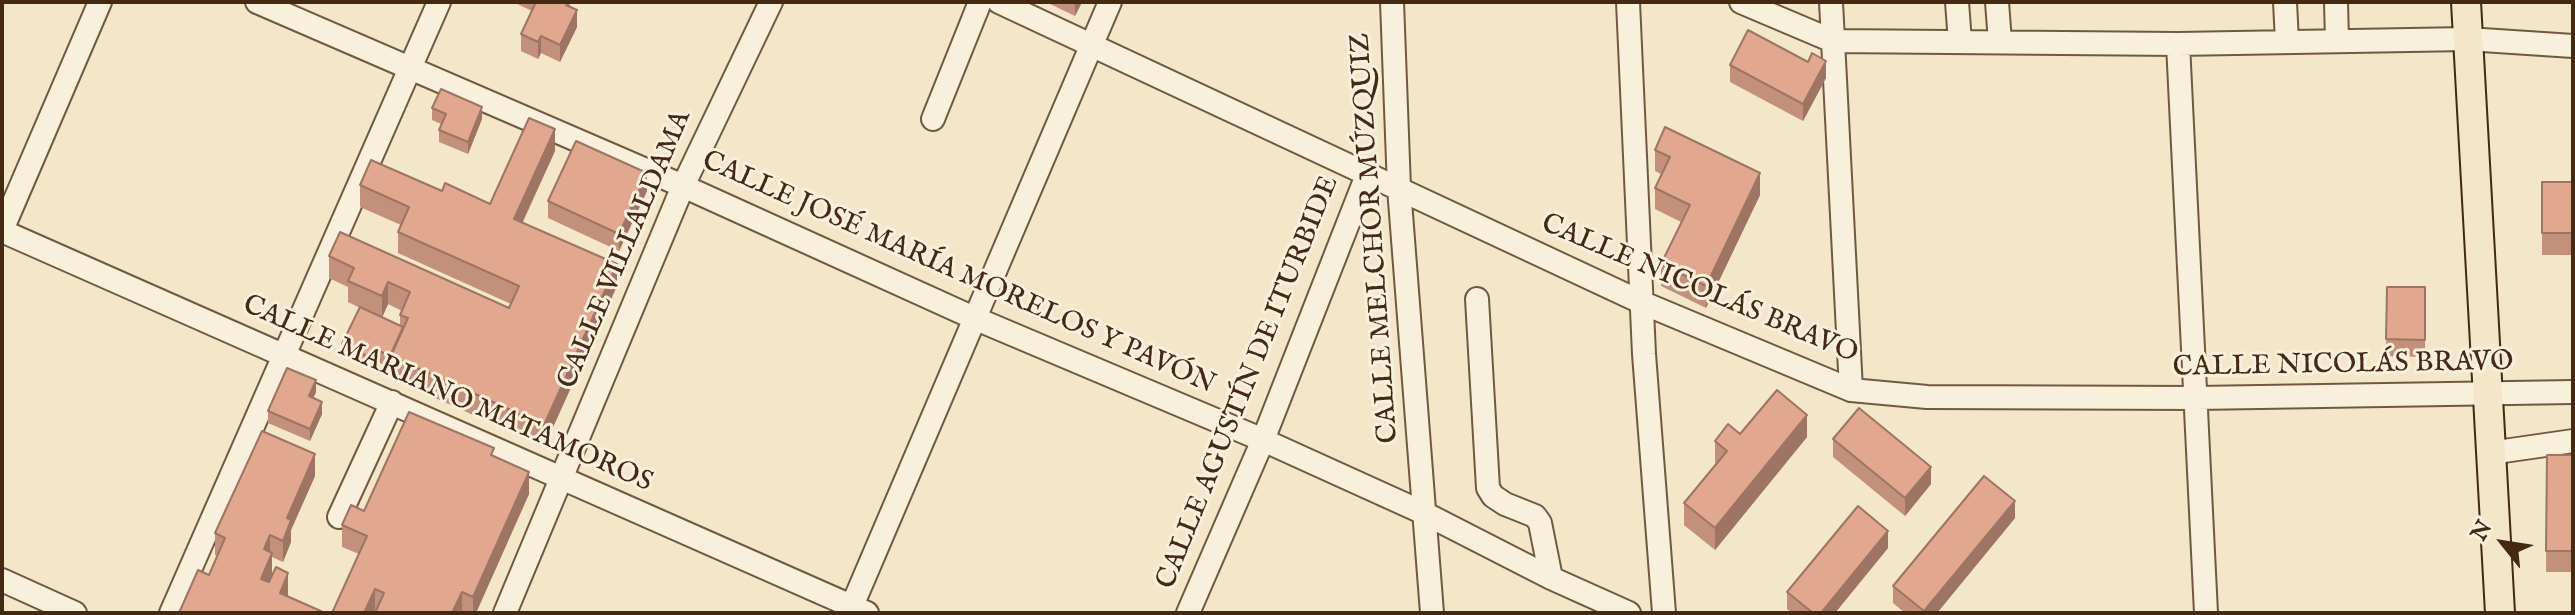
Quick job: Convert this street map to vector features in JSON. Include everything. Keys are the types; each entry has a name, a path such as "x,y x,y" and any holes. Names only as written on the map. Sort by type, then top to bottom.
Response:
{"main road":[{"path":"2466,2 2500,613"}],"street":[{"path":"2,230 100,2"},
{"name":"CALLE JOSÉ MARÍA MORELOS Y PAVÓN","path":"257,2 683,186 974,318 1263,440 1424,513 1551,578 1629,613"},
{"path":"171,613 439,2"},
{"name":"CALLE VILLALDAMA","path":"505,613 683,186 771,2"},
{"path":"933,119 980,2"},
{"name":"CALLE NICOLÁS BRAVO","path":"999,2 1643,303 1851,390 1927,397 2197,398 2573,392"},
{"path":"856,611 974,318 1110,2"},
{"name":"CALLE MELCHOR MÚZQUIZ","path":"1392,2 1399,188 1432,613"},
{"path":"1628,2 1644,354 1664,613"},
{"path":"1741,2 1833,41 2178,44 2467,39 2573,46"},
{"path":"1831,2 1851,390"},
{"path":"1957,2 1960,42"},
{"path":"1997,2 2000,42"},
{"path":"2285,2 2287,42"},
{"path":"2336,2 2337,41"},
{"path":"2178,44 2206,613"},
{"name":"CALLE AGUSTÍN DE ITURBIDE","path":"1188,613 1263,440 1367,175"},
{"name":"CALLE MARIANO MATAMOROS","path":"2,230 562,477 856,611"},
{"path":"1477,299 1488,488 1493,496 1535,516 1540,523 1551,578"},
{"path":"339,517 392,402"},
{"path":"2490,453 2573,441"},
{"path":"2,580 75,613"}],"building":[{"path":"536,2 568,2 566,5 577,10 560,45 541,36 538,42 521,34"},
{"path":"1748,30 1808,62 1812,53 1826,61 1803,104 1730,65"},
{"path":"441,89 482,107 468,142 439,130 446,114 432,108"},
{"path":"529,118 555,129 514,219 617,264 544,425 391,356 408,318 400,315 410,292 388,282 382,296 348,281 354,268 329,256 340,232 509,308 519,286 398,232 409,207 360,185 371,160 442,191 445,183 490,204"},
{"path":"1665,127 1760,173 1706,286 1661,264 1690,205 1655,188 1670,157 1655,150"},
{"path":"576,141 647,173 619,234 548,201"},
{"path":"2542,182 2573,182 2573,233 2542,233"},
{"path":"2387,287 2425,287 2425,340 2386,339"},
{"path":"360,307 403,327 390,356 377,350 373,359 342,344"},
{"path":"287,368 316,380 309,396 322,402 310,429 268,411"},
{"path":"1777,390 1807,415 1715,528 1684,503 1727,451 1715,441 1728,424 1740,434"},
{"path":"1859,408 1931,467 1905,498 1833,439"},
{"path":"409,412 494,448 491,455 529,472 473,597 462,592 452,613 375,613 384,593 375,589 364,613 332,613 367,536 342,525 351,505 364,511"},
{"path":"262,431 315,454 287,518 291,520 283,541 270,535 264,549 272,553 261,579 269,582 276,567 288,573 280,593 323,613 179,613 198,570 209,575 225,538 215,533"},
{"path":"2547,455 2573,455 2573,551 2546,551"},
{"path":"1984,476 2015,501 1924,611 1893,586"},
{"path":"1858,506 1888,531 1821,613 1813,613 1787,592"}]}
